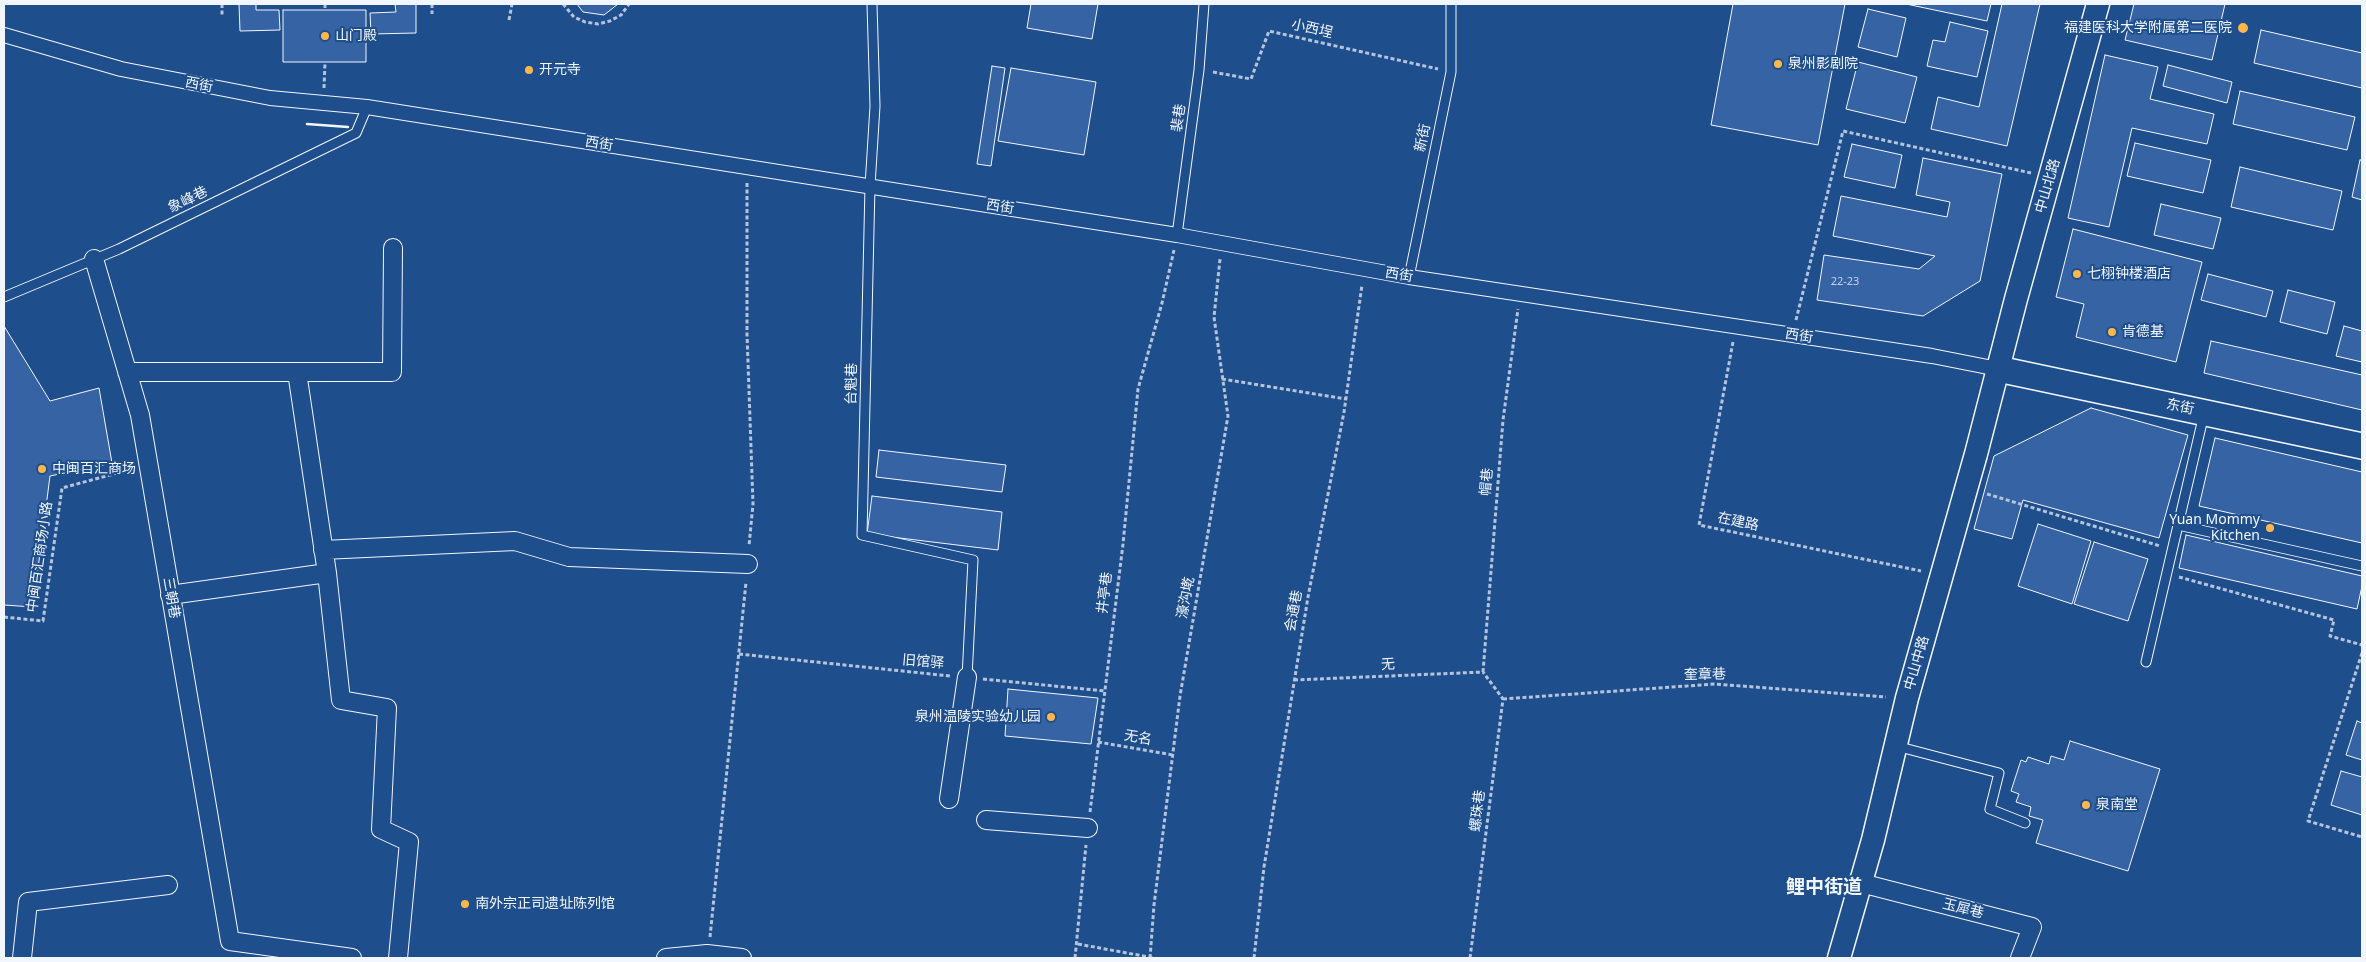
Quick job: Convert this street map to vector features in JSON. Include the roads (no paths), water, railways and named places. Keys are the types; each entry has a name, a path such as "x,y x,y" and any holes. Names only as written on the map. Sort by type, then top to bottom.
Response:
{"main road":[{"name":"东街","path":"1998,369 2362,446"}],"street":[{"name":"中山北路","path":"1998,369 2098,4"},
{"name":"西街","path":"4,35 121,69 270,98 367,107 1177,235 1364,270 1932,356 1998,369"},
{"path":"127,372 392,372 393,248"},
{"name":"三朝巷","path":"94,259 140,415 230,941 352,958"},
{"name":"中山中路","path":"1839,958 1861,883 1907,698 1967,488 1998,369"},
{"path":"297,372 324,550 341,700 387,708 381,829 409,842 398,958"},
{"path":"324,550 515,541 569,557 748,564"},
{"path":"170,595 327,573"},
{"path":"950,799 967,678"},
{"path":"986,820 1088,828"},
{"name":"玉犀巷","path":"1861,883 2032,927 2020,958"},
{"path":"22,958 28,902 168,885"},
{"path":"666,958 708,954 742,958"}],"lane":[{"name":"台魁巷","path":"872,4 875,106 870,186 862,535 973,560 967,678"},
{"name":"裴巷","path":"1177,235 1199,70 1204,4"},
{"name":"新街","path":"1409,277 1451,72 1451,4"},
{"name":"象峰巷","path":"4,297 119,249 356,133 367,107"},
{"path":"2146,662 2204,412"},
{"path":"2178,525 2362,566"},
{"path":"1896,746 1999,772 1990,809 2025,823"}],"place":[{"name":"福建医科大学附属第二医院","path":"2243,28"},
{"name":"山门殿","path":"325,36"},
{"name":"泉州影剧院","path":"1778,64"},
{"name":"开元寺","path":"529,70"},
{"name":"七栩钟楼酒店","path":"2077,274"},
{"name":"肯德基","path":"2112,332"},
{"name":"中闽百汇商场","path":"42,469"},
{"name":"Yuan Mommy Kitchen","path":"2270,528"},
{"name":"泉州温陵实验幼儿园","path":"1051,717"},
{"name":"泉南堂","path":"2086,805"},
{"name":"南外宗正司遗址陈列馆","path":"465,904"}],"district":[{"name":"鲤中街道","path":"1824,888"}]}
